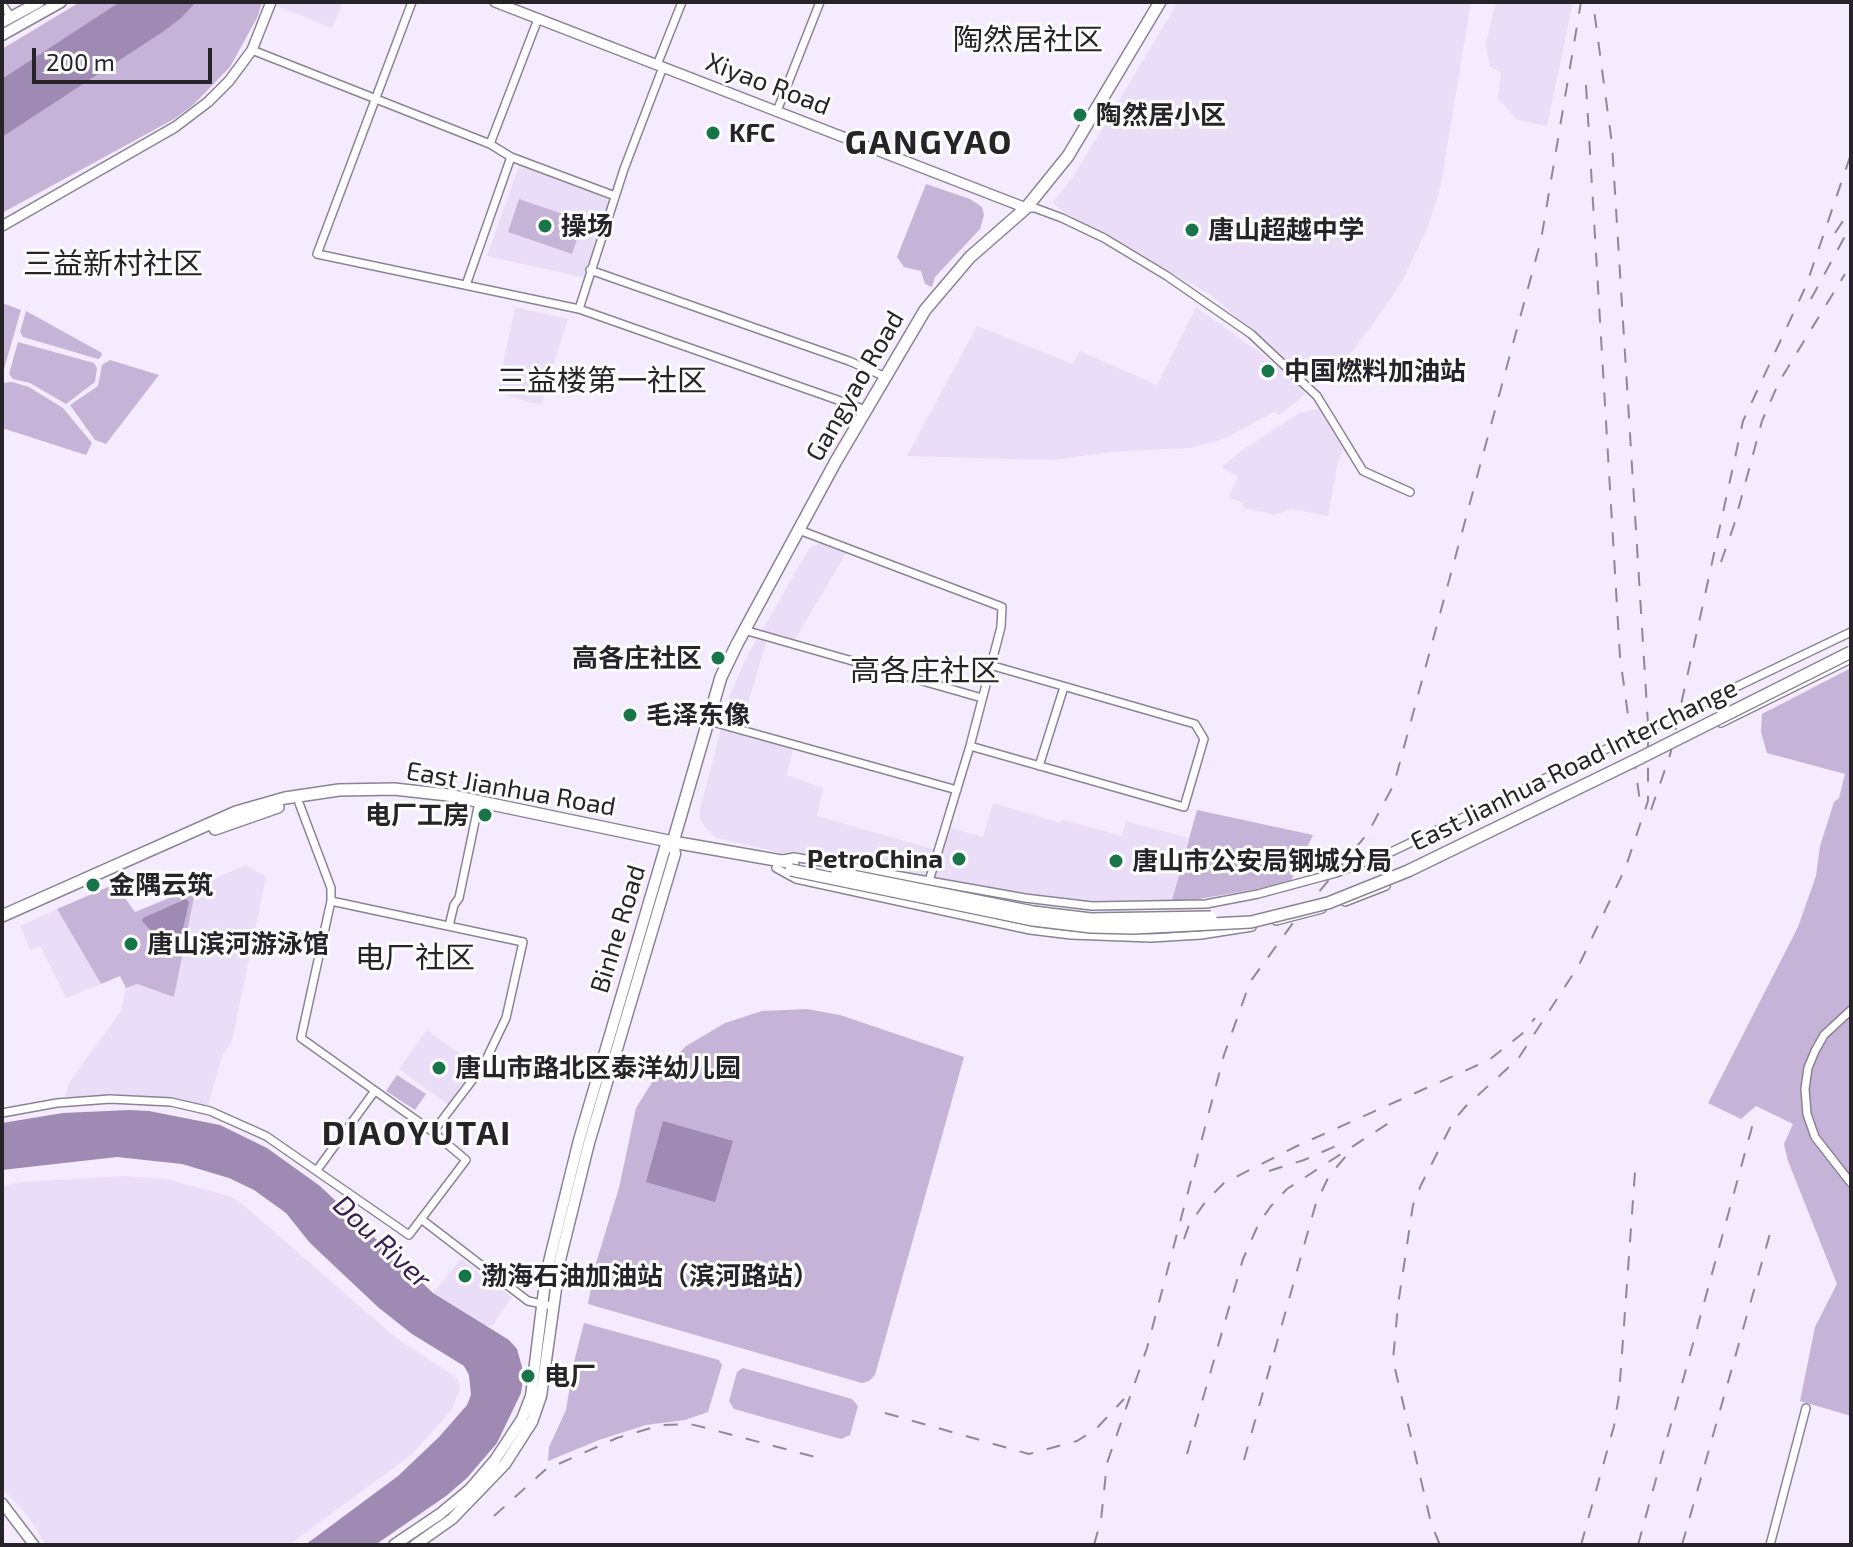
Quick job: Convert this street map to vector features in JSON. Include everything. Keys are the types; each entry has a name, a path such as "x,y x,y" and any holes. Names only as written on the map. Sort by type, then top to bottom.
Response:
{"main road":[{"path":"2,35 11,21 39,2"},
{"path":"11,21 61,2"},
{"name":"Gangyao Road","path":"671,847 721,677 866,410 925,310 970,257 1026,208 1068,156 1160,2"},
{"name":"East Jianhua Road Interchange","path":"792,867 1033,912 1091,919 1252,915 1326,896 1409,864 1851,644"},
{"name":"East Jianhua Road Interchange","path":"792,867 1033,920 1091,927 1146,928 1251,922 1328,903 1408,871 1851,652"},
{"name":"East Jianhua Road","path":"2,916 236,812 310,793 366,788 448,795 671,847"},
{"name":"East Jianhua Road","path":"2,922 210,830 274,808 366,795 420,797 671,847 792,867"},
{"name":"Binhe Road","path":"415,1545 452,1519 472,1500 518,1446 532,1422 541,1396 552,1245 579,1140 671,847"},
{"name":"Binhe Road","path":"394,1545 470,1489 509,1441 531,1396 548,1305"}],"street":[{"path":"2,226 175,127 208,102 229,81 252,50 271,2"},
{"path":"412,2 317,254 579,309 866,410"},
{"name":"Xiyao Road","path":"495,2 1026,208"},
{"path":"579,309 682,2"},
{"path":"777,111 820,2"},
{"path":"2,4 11,21"},
{"path":"490,144 538,19"},
{"path":"252,50 490,144 511,157 615,196"},
{"path":"466,285 511,157"},
{"path":"1026,208 1049,213 1104,238 1167,276 1251,334 1317,396 1363,471 1410,492"},
{"path":"590,270 849,361 886,377"},
{"path":"799,530 1002,607 1001,627 970,746 929,881"},
{"path":"744,630 982,698"},
{"path":"776,865 794,857 1053,902 1130,907 1206,904 1311,881 1391,852 1851,632"},
{"path":"776,865 796,879 1030,930 1151,938 1249,927 1308,914 1360,897 1411,875 1851,659"},
{"path":"970,746 1184,807 1204,739 1195,724 990,665"},
{"path":"1039,766 1064,687"},
{"path":"709,721 957,790"},
{"path":"2,1113 80,1101 141,1099 210,1111 266,1136 409,1235 466,1160 433,1132 301,1038 331,901 331,888 299,803"},
{"path":"449,926 459,898 478,807"},
{"path":"331,901 523,942 506,1018 483,1066 433,1132"},
{"path":"1851,1010 1824,1035 1808,1068 1805,1089 1807,1114 1815,1137 1851,1183"},
{"path":"317,1170 374,1092"},
{"path":"421,1219 528,1301 548,1305"},
{"path":"1770,1545 1806,1408"},
{"path":"2,1503 34,1545"}],"shaded area":[{"path":"80,2 262,2 258,16 230,67 193,105 174,119 2,213 2,49"},
{"path":"120,2 196,2 164,31 2,137 2,79"},
{"path":"279,2 343,2 332,28 277,6"},
{"path":"1178,2 1471,2 1440,189 1427,229 1401,283 1377,318 1351,353 1316,387 1211,295 1059,209 1053,202 1073,177"},
{"path":"1496,2 1573,2 1547,126 1518,120 1498,99 1501,73 1489,66 1486,43"},
{"path":"520,163 608,199 610,205 586,278 487,256"},
{"path":"926,184 970,199 982,207 984,215 980,229 935,277 932,287 925,284 921,271 904,267 897,257"},
{"name":"操场","path":"519,199 583,221 572,254 508,232"},
{"path":"2,303 21,310 2,376"},
{"path":"515,307 568,319 541,405 497,393"},
{"path":"1196,307 1263,355 1302,387 1305,394 1280,415 1274,412 1224,439 1191,448 1121,451 1052,460 907,456 977,326 1073,364 1080,351 1157,385"},
{"path":"26,311 102,353 101,357 98,359 23,337 20,332"},
{"path":"18,342 94,363 97,368 95,382 66,404 30,383 13,379 9,374"},
{"path":"110,360 159,375 106,444 95,440 70,405 98,386 102,365"},
{"path":"12,382 29,387 63,408 92,443 86,455 2,428 2,383"},
{"path":"1321,408 1344,449 1338,461 1328,516 1291,509 1275,515 1244,508 1242,502 1228,498 1238,477 1222,467 1299,413"},
{"path":"821,543 846,553 793,643 768,636 739,733 793,748 787,775 823,788 817,816 936,850 927,878 796,852 786,854 717,838 700,819 730,695 746,658 810,547"},
{"path":"1851,668 1851,1416 1800,1401 1815,1327 1837,1284 1788,1161 1784,1144 1793,1124 1756,1106 1741,1119 1708,1103 1798,927 1816,876 1820,846 1845,774 1767,753 1761,732 1762,714"},
{"path":"993,803 1061,823 1063,820 1122,836 1126,821 1188,838 1171,904 1043,899 934,880 951,828 983,837"},
{"path":"1197,810 1313,835 1290,883 1171,904"},
{"path":"246,865 266,877 232,1041 222,1056 208,1106 153,1097 65,1100 68,1084 121,1011 126,988 137,984 174,997 196,887"},
{"name":"唐山滨河游泳馆","path":"115,884 135,912 196,887 174,997 137,984 126,988 120,976 101,984 57,909"},
{"path":"186,899 189,902 181,937 163,944 142,921 143,918"},
{"path":"57,909 101,984 66,998 40,946 31,950 20,926"},
{"path":"807,1009 840,1015 964,1057 875,1375 862,1383 588,1304 596,1263 619,1188 636,1108 654,1079 686,1046 725,1023 762,1011"},
{"name":"唐山市路北区泰洋幼儿园","path":"427,1030 478,1067 450,1106 399,1069"},
{"path":"397,1075 426,1094 415,1110 386,1091"},
{"path":"129,1110 220,1125 267,1148 320,1186 433,1293 509,1340 517,1349 524,1374 521,1393 497,1443 467,1478 446,1496 375,1545 305,1545 398,1476 439,1437 467,1405 471,1395 469,1375 464,1366 412,1334 379,1308 310,1243 286,1213 254,1190 229,1178 182,1164 117,1157 2,1170 2,1123 63,1113"},
{"path":"663,1121 733,1141 715,1202 646,1182"},
{"path":"123,1176 166,1179 229,1196 240,1202 395,1337 457,1378 460,1389 451,1411 411,1455 289,1545 46,1545 28,1516 2,1488 2,1186"},
{"name":"渤海石油加油站（滨河路站）","path":"461,1259 512,1297 492,1326 482,1324 433,1293"},
{"path":"584,1323 719,1360 722,1365 708,1412 685,1420 646,1425 548,1461 549,1447 566,1410"},
{"path":"743,1368 852,1399 858,1406 850,1435 841,1439 734,1409 729,1401 737,1372"}],"railway":[{"path":"1094,1545 1101,1520 1107,1463 1147,1348 1224,1055 1250,982 1293,923 1368,833 1394,784 1541,240 1581,2"},
{"path":"1440,1545 1431,1523 1393,1360 1413,1205 1454,1120 1518,1059 1579,965 1625,869 1648,801 1648,724 1612,144 1593,2"},
{"path":"1586,85 1620,657 1640,802"},
{"path":"1651,810 1670,755 1743,421 1806,286 1851,154"},
{"path":"1835,233 1851,209"},
{"path":"1811,299 1851,225"},
{"path":"1721,562 1762,421 1779,382 1845,274"},
{"path":"1184,1239 1189,1225 1206,1201 1224,1183 1297,1146 1489,1060 1523,1033 1535,1018"},
{"path":"1638,1545 1755,1116"},
{"path":"1187,1454 1243,1259 1259,1223 1287,1189 1398,1117"},
{"path":"1269,1171 1336,1146"},
{"path":"1244,1460 1316,1203 1329,1176 1346,1156"},
{"path":"1581,1545 1614,1426 1619,1395 1635,1172"},
{"path":"1682,1545 1773,1223"},
{"path":"885,1413 1029,1454 1077,1441 1096,1429 1124,1399"},
{"path":"494,1516 545,1470 617,1438 661,1425 690,1424 819,1458"}],"place":[{"name":"陶然居小区","path":"1080,115"},
{"name":"KFC","path":"713,133"},
{"name":"操场","path":"545,226"},
{"name":"唐山超越中学","path":"1192,230"},
{"name":"中国燃料加油站","path":"1268,371"},
{"name":"高各庄社区","path":"718,658"},
{"name":"毛泽东像","path":"630,715"},
{"name":"电厂工房","path":"485,815"},
{"name":"PetroChina","path":"959,859"},
{"name":"唐山市公安局钢城分局","path":"1116,861"},
{"name":"金隅云筑","path":"93,885"},
{"name":"唐山滨河游泳馆","path":"131,944"},
{"name":"唐山市路北区泰洋幼儿园","path":"439,1068"},
{"name":"渤海石油加油站（滨河路站）","path":"465,1276"},
{"name":"电厂","path":"528,1376"}],"district":[{"name":"陶然居社区","path":"1028,40"},
{"name":"GANGYAO","path":"929,143"},
{"name":"三益新村社区","path":"113,264"},
{"name":"三益楼第一社区","path":"602,381"},
{"name":"高各庄社区","path":"925,671"},
{"name":"电厂社区","path":"415,958"},
{"name":"DIAOYUTAI","path":"417,1134"}],"water label":[{"name":"Dou River","path":"382,1242"}]}
